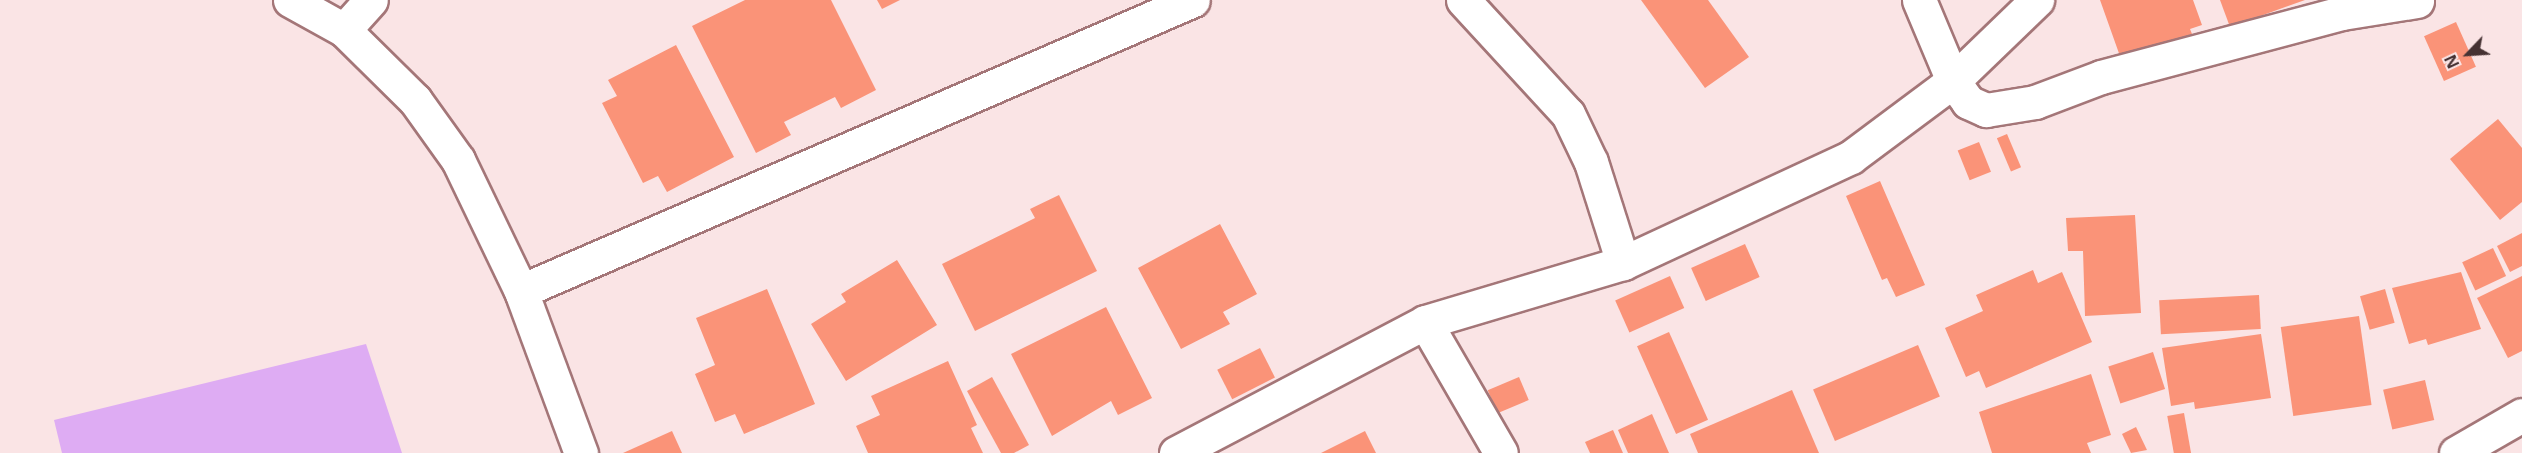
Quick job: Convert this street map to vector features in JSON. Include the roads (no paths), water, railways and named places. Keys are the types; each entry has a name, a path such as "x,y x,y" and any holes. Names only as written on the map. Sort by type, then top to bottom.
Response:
{"street":[{"path":"290,0 344,30 415,100 458,160 520,291 581,453"},
{"path":"344,30 371,0"},
{"path":"1463,0 1568,114 1591,162 1623,263"},
{"path":"1919,0 1953,81 1974,105 2005,109 2285,28 2417,1"},
{"path":"1176,453 1425,322 1623,263 1851,157 1953,81 2037,0"},
{"path":"520,291 1186,1"},
{"path":"1425,322 1501,453"},
{"path":"2456,453 2522,415"}]}
